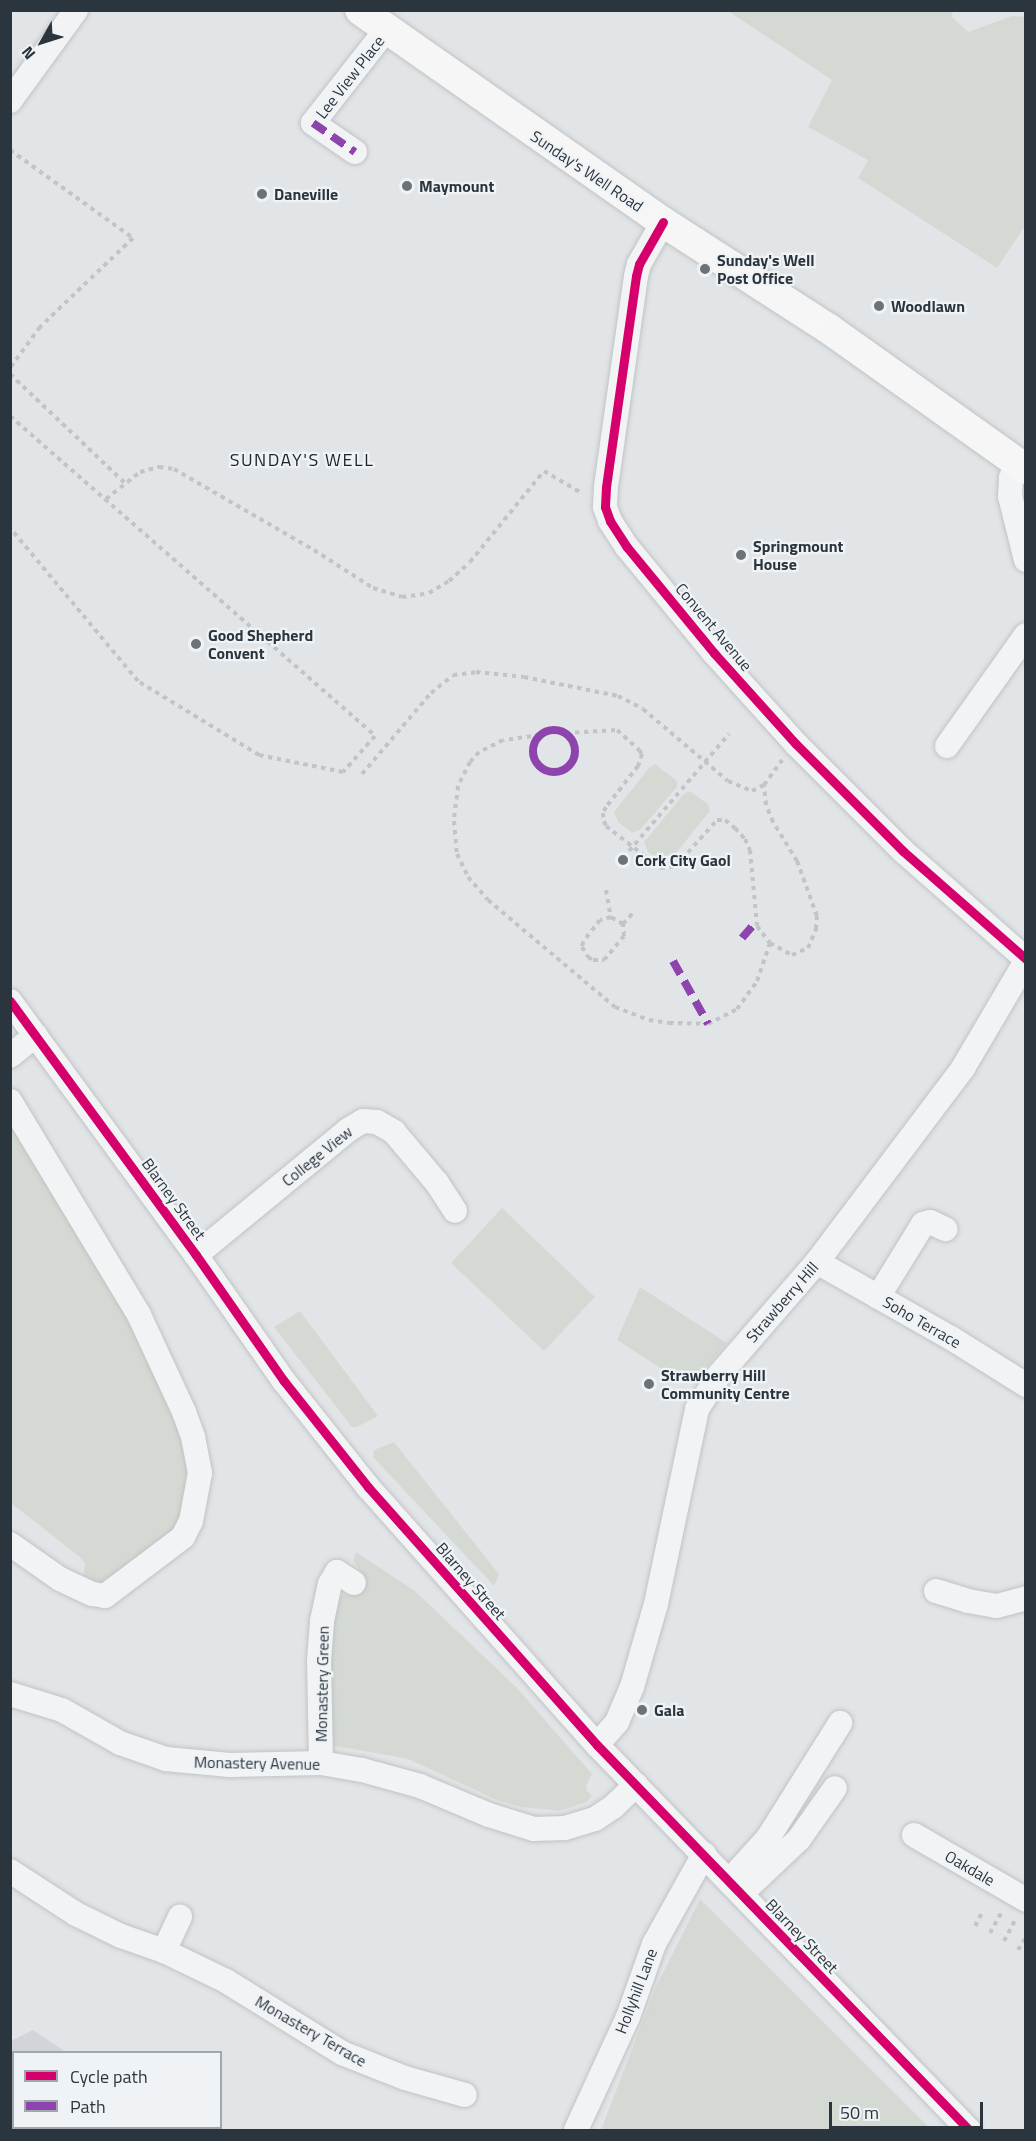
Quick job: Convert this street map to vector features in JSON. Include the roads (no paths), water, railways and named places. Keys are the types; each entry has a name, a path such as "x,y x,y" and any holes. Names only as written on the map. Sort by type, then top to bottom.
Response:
{"main road":[{"name":"Sunday's Well Road","path":"360,10 663,222 829,329 1021,467"}],"street":[{"path":"10,101 76,10"},
{"name":"Lee View Place","path":"355,152 313,123 386,30"},
{"name":"Convent Avenue","path":"663,222 639,264 636,276 605,507 610,521 627,547 714,653 796,744 903,851 1026,960"},
{"path":"1021,467 1011,478 1010,495 1026,560"},
{"path":"947,747 1026,635"},
{"name":"Strawberry Hill","path":"597,1745 617,1722 632,1687 656,1604 697,1409 719,1375 817,1262 963,1068 1026,960"},
{"name":"Blarney Street","path":"10,1001 196,1255 284,1381 340,1453 597,1745 969,2130"},
{"path":"10,1056 36,1035"},
{"path":"10,1101 139,1315 184,1412 193,1437 200,1473 191,1521 183,1537 105,1596 92,1594 60,1579 10,1544"},
{"name":"College View","path":"196,1255 340,1137 363,1121 377,1122 394,1132 437,1183 455,1211"},
{"path":"878,1297 922,1224 930,1222 945,1229"},
{"name":"Soho Terrace","path":"817,1262 1026,1384"},
{"name":"Monastery Green","path":"321,1762 319,1661 322,1621 330,1584 345,1577"},
{"path":"936,1591 968,1601 997,1606 1026,1598"},
{"name":"Monastery Avenue","path":"10,1694 62,1710 120,1743 173,1760 230,1766 321,1762 397,1779 516,1825 534,1829 566,1828 595,1819 613,1807 636,1785"},
{"path":"735,1887 840,1723"},
{"path":"735,1887 800,1837 835,1788"},
{"name":"Oakdale","path":"914,1835 1017,1906"},
{"name":"Hollyhill Lane","path":"576,2130 628,2017 654,1944 704,1854"},
{"name":"Monastery Terrace","path":"10,1871 76,1914 121,1936 164,1951 226,1981 342,2053 405,2078 465,2095"},
{"path":"164,1951 180,1916"}],"place":[{"name":"Maymount","path":"407,186"},
{"name":"Daneville","path":"262,194"},
{"name":"Sunday's Well Post Office","path":"705,269"},
{"name":"Woodlawn","path":"879,306"},
{"name":"Springmount House","path":"741,555"},
{"name":"Good Shepherd Convent","path":"196,644"},
{"name":"Cork City Gaol","path":"623,860"},
{"name":"Strawberry Hill Community Centre","path":"649,1384"},
{"name":"Gala","path":"642,1710"}],"district":[{"name":"SUNDAY'S WELL","path":"302,460"}]}
